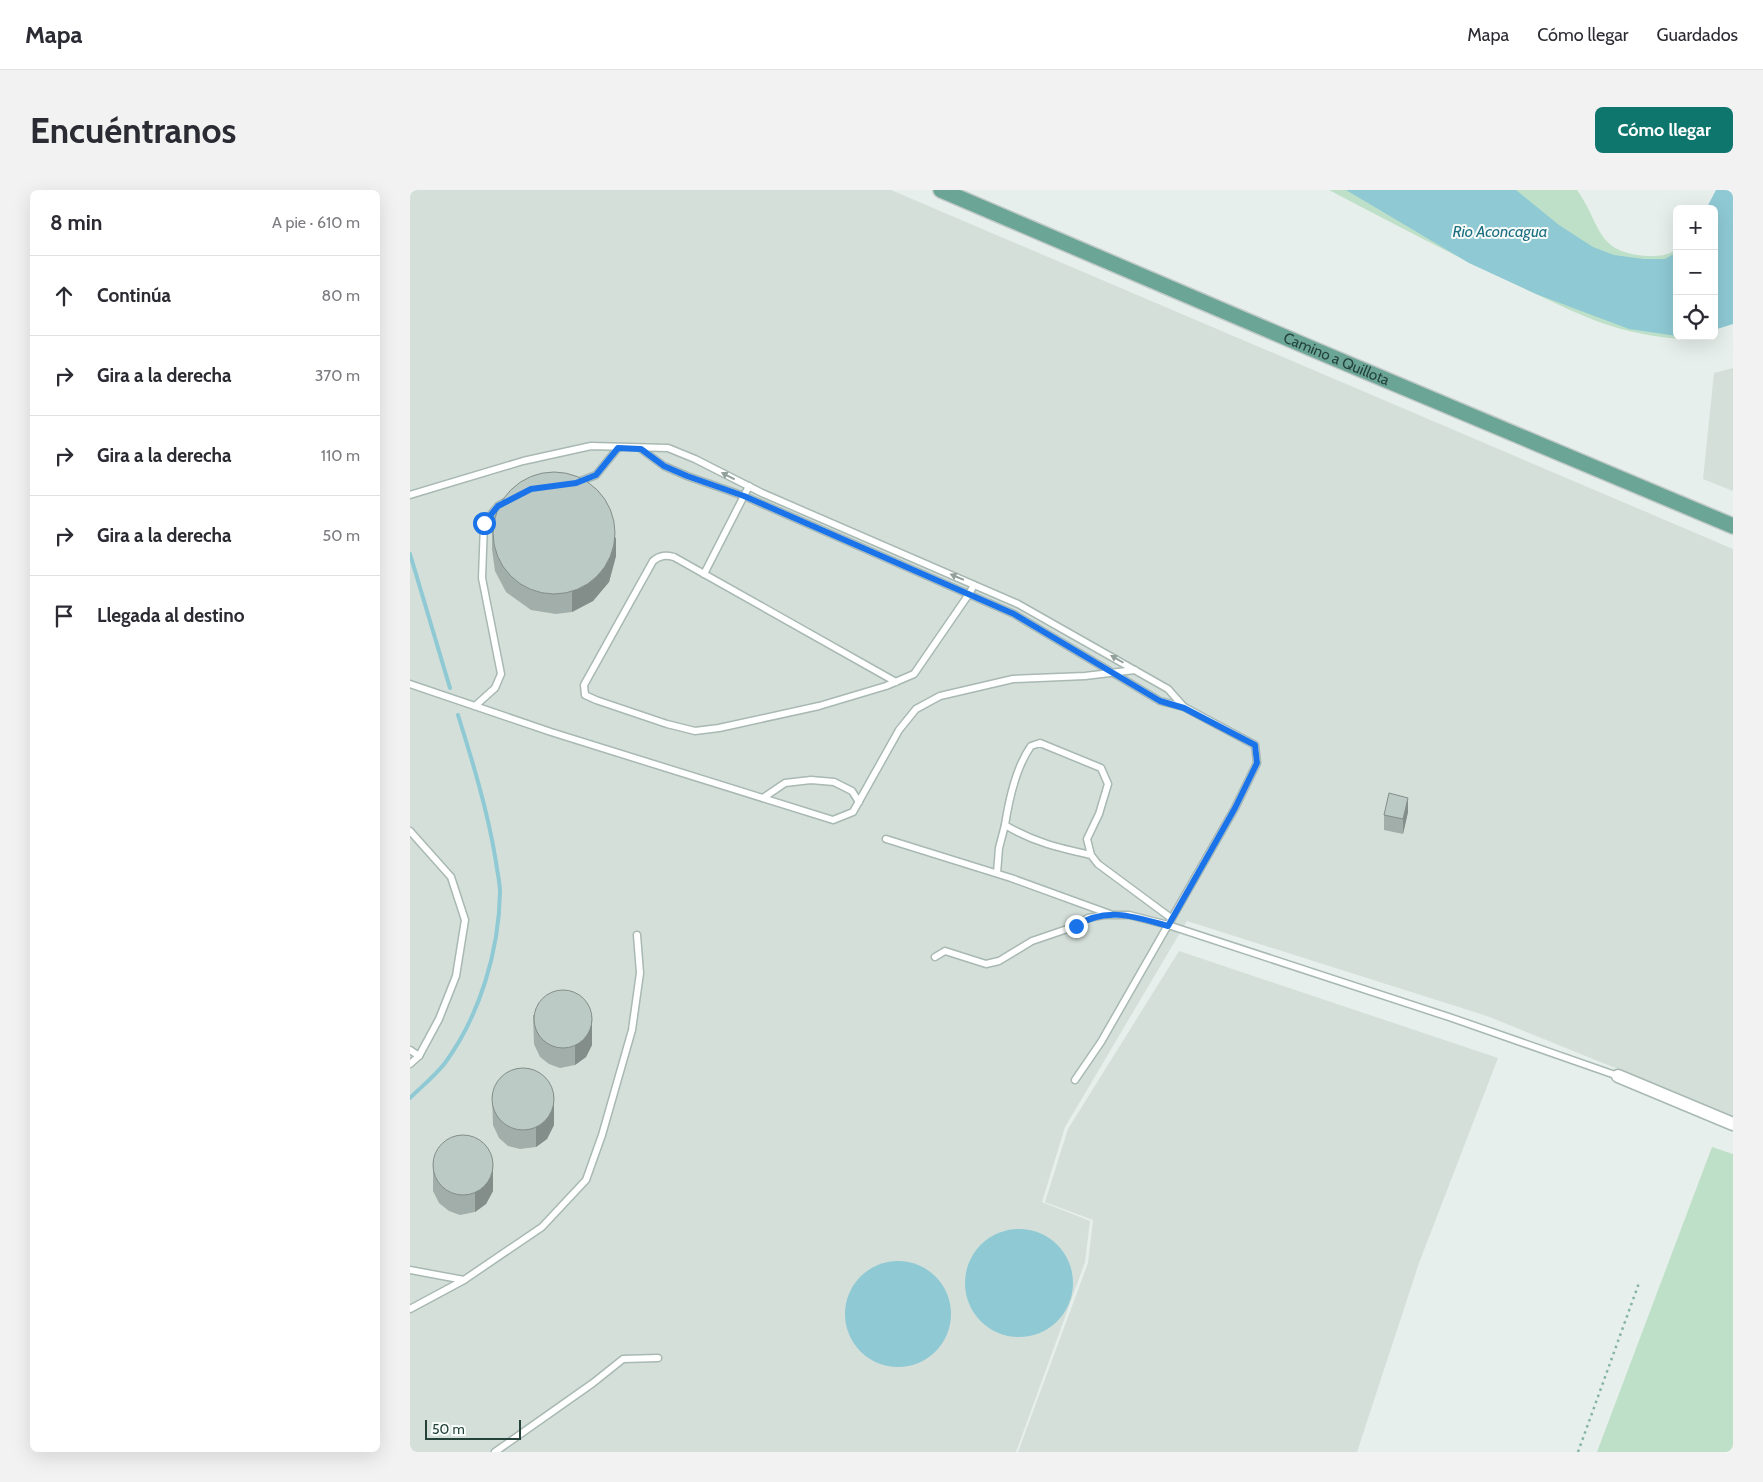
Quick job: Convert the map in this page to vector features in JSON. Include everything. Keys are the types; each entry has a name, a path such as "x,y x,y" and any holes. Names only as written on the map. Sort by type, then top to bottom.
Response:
{"main road":[{"name":"Camino a Quillota","path":"941,190 1733,526"}],"street":[{"path":"1618,1076 1733,1124"}],"lane":[{"path":"410,495 523,461 591,446 641,449 668,448 695,459 749,486 1018,604 1168,689 1184,708"},
{"path":"567,484 576,483 596,475 618,448"},
{"path":"641,449 664,466 744,496 1014,614 1160,701 1184,708 1255,745 1257,763 1235,808 1101,1042 1075,1080"},
{"path":"704,574 749,486"},
{"path":"475,706 495,688 501,674 482,578 484,523 498,506 514,497"},
{"path":"896,682 704,574 668,556 657,557 653,561 584,685 585,695 596,700 667,724 695,731 718,728 819,706 896,682 914,674 974,584"},
{"path":"410,684 833,820 853,812 899,730 916,709 940,696 1013,679 1115,674 1135,670"},
{"path":"997,874 999,848 1023,757 1031,746 1040,744 1101,768 1108,784 1099,814 1087,839 1091,855 1098,864 1171,918"},
{"path":"762,798 785,783 811,780 834,782 852,791 859,802"},
{"path":"1005,825 1018,833 1048,845 1091,855"},
{"path":"410,832 451,877 465,920 456,976 439,1019 419,1056 410,1064"},
{"path":"886,839 997,874 1114,915"},
{"path":"935,957 945,952 986,964 999,961 1032,941 1076,926 1088,918 1104,915 1129,915 1449,1017 1618,1076"},
{"path":"410,1308 464,1280 542,1227 586,1180 602,1134 632,1030 640,973 637,935"},
{"path":"410,1050 419,1056"},
{"path":"410,1270 464,1280"},
{"path":"495,1452 624,1359 658,1358"}],"path":[{"path":"1578,1452 1639,1283"}],"shaded area":[{"path":"410,190 891,190 1733,549 1733,1116 1487,1016 1187,921 1065,1127 1042,1202 1090,1221 1085,1262 1016,1452 410,1452"},
{"path":"1733,368 1733,491 1703,479 1714,373"},
{"path":"1179,951 1498,1058 1419,1263 1357,1452 1018,1452 1088,1263 1093,1220 1045,1202 1068,1129"}],"green space":[{"name":"Rio Aconcagua","path":"1329,190 1577,190 1602,235 1618,249 1631,254 1648,256 1660,256 1673,251 1673,338 1628,331 1594,320 1423,239"},
{"path":"1712,1147 1733,1154 1733,1452 1597,1452"}],"water":[{"name":"Rio Aconcagua","path":"1346,190 1516,190 1559,225 1593,247 1614,255 1644,259 1665,259 1673,254 1673,335 1629,329 1536,294 1469,263"},
{"path":"1716,190 1733,190 1733,324 1718,329 1718,205 1708,205"},
{"path":"1019,1229 1040,1233 1057,1245 1069,1262 1073,1283 1069,1304 1057,1321 1040,1333 1019,1337 998,1333 981,1321 969,1304 965,1283 969,1262 981,1245 998,1233"},
{"path":"898,1261 918,1265 936,1276 947,1294 951,1314 947,1334 936,1352 918,1363 898,1367 878,1363 860,1352 849,1334 845,1314 849,1294 860,1276 878,1265"}],"building":[{"path":"554,472 577,476 597,490 611,510 615,533 611,556 597,576 577,590 554,594 531,590 511,576 497,556 493,533 497,510 511,490 531,476"},
{"path":"1389,793 1408,798 1403,819 1384,815"},
{"path":"557,990 569,990 584,998 592,1013 592,1025 584,1040 569,1048 557,1048 542,1040 534,1025 534,1013 542,998"},
{"path":"523,1068 535,1071 545,1077 551,1087 554,1099 551,1111 545,1121 535,1127 523,1130 511,1127 501,1121 495,1111 492,1099 495,1087 501,1077 511,1071"},
{"path":"463,1135 480,1140 488,1148 493,1165 488,1182 480,1190 463,1195 446,1190 438,1182 433,1165 438,1148 446,1140"}],"waterway":[{"path":"410,554 450,688"},
{"path":"410,1098 445,1063 468,1024 485,982 496,937 499,914 500,888 493,843 480,788 458,715"}],"route":[{"path":"484,523 498,506 531,489 576,483 596,475 618,448 641,449 664,466 744,496 1014,614 1160,701 1184,708 1255,745 1257,763 1235,808 1168,926 1129,915 1104,915 1088,918 1076,926"}]}
